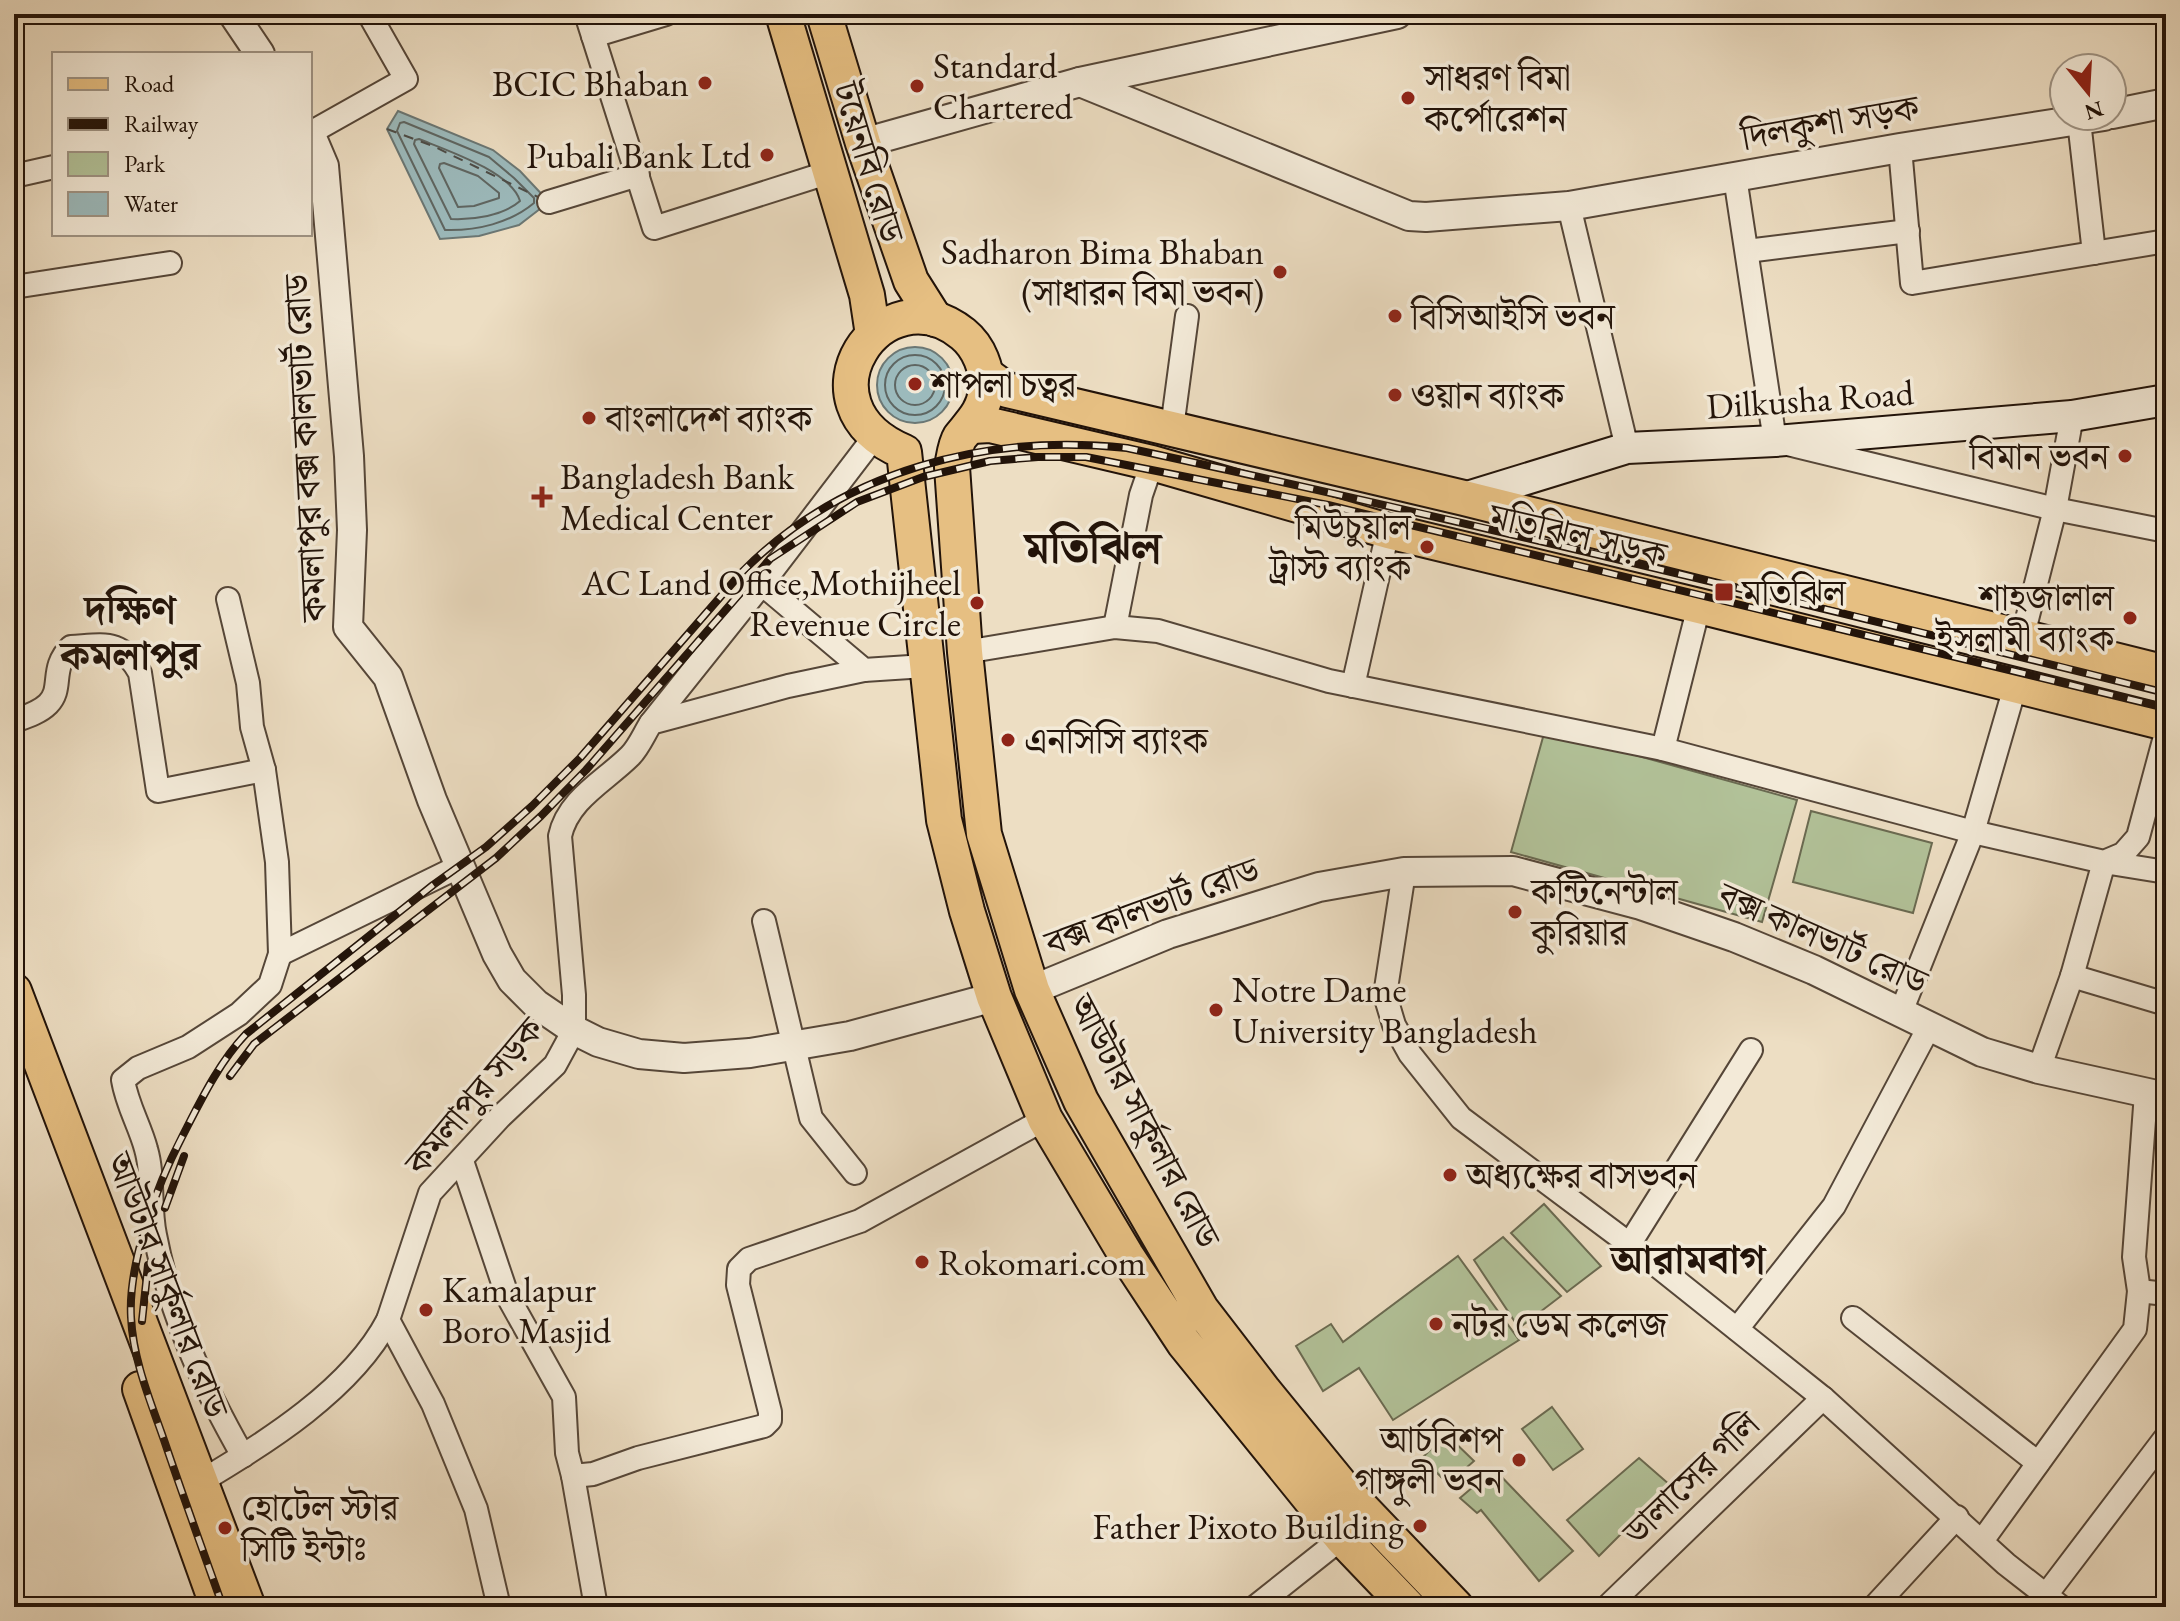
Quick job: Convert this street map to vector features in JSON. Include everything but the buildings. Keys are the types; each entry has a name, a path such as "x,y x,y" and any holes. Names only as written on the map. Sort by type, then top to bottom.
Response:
{"main road":[{"name":"টয়েনবি রোড","path":"783,14 871,322"},
{"name":"টয়েনবি রোড","path":"824,14 863,143 911,281 927,306"},
{"path":"965,433 982,409 986,390 979,353 968,338 927,306 916,317 885,326 871,322 854,362 851,382 853,402 861,421 889,444 925,666 944,820 967,911 994,997 1045,1119 1126,1255 1184,1343 1342,1538 1408,1607"},
{"name":"মতিঝিল সড়ক","path":"985,374 1007,390 1464,498 2166,673"},
{"name":"Dilkusha Road","path":"1464,498 1627,448 1775,441 2072,416 2166,400"},
{"name":"মতিঝিল সড়ক","path":"965,433 990,425 1152,463 1388,531 2166,723"},
{"name":"আউটার সার্কুলার রোড","path":"965,433 952,467 965,652 984,834 1032,990 1081,1101 1201,1309 1348,1494 1456,1607"},
{"name":"আউটার সার্কুলার রোড","path":"14,991 248,1607"},
{"name":"আউটার সার্কুলার রোড","path":"14,1052 218,1607"}],"street":[{"path":"233,14 259,52"},
{"path":"312,132 406,79 369,14"},
{"path":"666,14 589,25 654,228 830,172"},
{"path":"863,143 1080,82 1397,14"},
{"name":"দিলকুশা সড়ক","path":"1080,82 1409,216 1426,217 1569,206 2048,126"},
{"path":"2128,111 2166,103"},
{"path":"2091,132 2094,253"},
{"name":"কমলাপুর বক্স কালভার্ট রোড","path":"312,138 324,166 349,456 352,530 348,627 388,677 432,800 497,954 512,980 536,1004 598,1042 639,1054 684,1058 750,1053 850,1036 994,997"},
{"path":"1900,148 1912,283 2166,241"},
{"path":"14,176 52,167"},
{"path":"549,202 638,175"},
{"path":"1735,177 1775,441 2055,509 2166,531"},
{"path":"1569,206 1627,448"},
{"path":"1747,251 1908,231"},
{"path":"14,287 170,263"},
{"path":"1172,428 1187,316"},
{"path":"2023,635 2055,509 2072,416"},
{"path":"864,670 762,584 889,444"},
{"path":"1115,627 1141,495 1152,463"},
{"path":"1353,686 1388,531"},
{"name":"কমলাপুর সড়ক","path":"200,1482 275,1435 354,1366 381,1334 388,1320 430,1193 500,1117 555,1065 574,1030 573,981 560,836 563,822 572,807 633,753 651,723 762,584"},
{"path":"228,599 248,683 252,727 264,770 277,862 280,954 270,985 239,1014 188,1047 138,1068 123,1080 127,1101 147,1152 154,1233 172,1304 202,1379 243,1456"},
{"path":"1663,749 1699,606"},
{"path":"965,652 1115,627 1158,631 1353,686 1663,749 1973,832 2104,862 2166,872"},
{"path":"14,721 48,704 55,694 59,659 71,647 111,644 130,656 140,673 158,791 264,770"},
{"path":"651,723 788,686 864,670 925,666"},
{"path":"1901,1012 1973,832 2015,687"},
{"path":"2104,862 2123,854 2138,837 2166,733"},
{"path":"2039,1069 2072,976 2104,862"},
{"path":"280,954 460,866"},
{"name":"বক্স কালভার্ট রোড","path":"1032,990 1168,934 1319,887 1404,872 1513,871 1641,905 1734,937 1814,970 1982,1052 2039,1069 2156,1095"},
{"path":"1404,872 1385,995 1394,1025 1410,1054 1461,1118 1823,1398 1982,1541 2054,1601 2166,1437"},
{"path":"764,921 811,1118 855,1173"},
{"path":"2072,976 2166,1004"},
{"path":"1737,1329 1834,1206 1929,1027"},
{"path":"1629,1245 1751,1050"},
{"path":"1982,1541 2135,1329 2139,1291 2134,1257 2156,1095"},
{"path":"573,1476 593,1474 638,1458 764,1426 770,1420 770,1412 738,1285 739,1269 749,1259 860,1221 1045,1119"},
{"path":"462,1161 507,1295 564,1397 567,1453 596,1607"},
{"path":"2139,1291 2166,1294"},
{"path":"1853,1318 2038,1463"},
{"path":"388,1320 433,1404 476,1509 499,1607"},
{"name":"ডালাসের গলি","path":"1607,1607 1823,1398"},
{"path":"1874,1607 1957,1517"},
{"path":"1255,1607 1342,1538"}],"green space":[{"path":"1545,730 1797,800 1762,922 1511,852"},
{"path":"1811,811 1932,843 1913,913 1793,882"},
{"path":"1544,1204 1601,1266 1567,1292 1511,1233"},
{"path":"1503,1237 1561,1296 1519,1328 1474,1260"},
{"path":"1458,1256 1519,1340 1393,1420 1359,1368 1323,1391 1296,1346 1331,1324 1343,1342"},
{"path":"1552,1407 1583,1449 1553,1470 1522,1429"},
{"path":"1446,1434 1474,1461 1448,1484 1422,1458"},
{"path":"1639,1458 1670,1485 1599,1556 1567,1520"},
{"path":"1494,1469 1573,1551 1539,1581 1481,1510 1477,1513 1460,1498"}],"water":[{"path":"398,111 493,150 520,171 549,202 519,225 479,236 440,239 387,129"},
{"name":"শাপলা চত্বর","path":"915,347 930,350 942,358 950,370 953,385 950,400 942,412 930,420 915,423 900,420 888,412 880,400 877,385 880,370 888,358 900,350"}],"ferry route":[{"path":"387,129 433,146 538,197"}],"railway":[{"path":"223,1607 143,1380 131,1317 134,1273 154,1201 173,1156 211,1083 246,1034 433,885 486,847 532,806 580,758 742,572 782,537 825,507 871,484 920,466 970,454 1022,447 1074,445 1127,448 1648,566 2166,693"},
{"path":"230,1076 254,1044 496,858 541,816 586,770 770,559 857,502 923,477 990,461 1086,457 1328,505 2166,708"},
{"path":"165,1208 184,1156"},
{"path":"142,1321 148,1265"}],"place":[{"name":"BCIC Bhaban","path":"705,83"},
{"name":"Standard Chartered","path":"917,86"},
{"name":"সাধরণ বিমা কর্পোরেশন","path":"1408,98"},
{"name":"Pubali Bank Ltd","path":"767,155"},
{"name":"Sadharon Bima Bhaban (সাধারন বিমা ভবন)","path":"1280,272"},
{"name":"বিসিআইসি ভবন","path":"1395,316"},
{"name":"শাপলা চত্বর","path":"915,384"},
{"name":"ওয়ান ব্যাংক","path":"1395,395"},
{"name":"বাংলাদেশ ব্যাংক","path":"589,418"},
{"name":"বিমান ভবন","path":"2125,456"},
{"name":"Bangladesh Bank Medical Center","path":"542,497"},
{"name":"মিউচুয়াল ট্রাস্ট ব্যাংক","path":"1427,547"},
{"name":"মতিঝিল","path":"1724,592"},
{"name":"AC Land Office,Mothijheel Revenue Circle","path":"977,603"},
{"name":"শাহজালাল ইসলামী ব্যাংক","path":"2130,618"},
{"name":"এনসিসি ব্যাংক","path":"1008,740"},
{"name":"কন্টিনেন্টাল কুরিয়ার","path":"1515,912"},
{"name":"Notre Dame University Bangladesh","path":"1216,1010"},
{"name":"অধ্যক্ষের বাসভবন","path":"1450,1175"},
{"name":"Rokomari.com","path":"922,1262"},
{"name":"Kamalapur Boro Masjid","path":"426,1310"},
{"name":"নটর ডেম কলেজ","path":"1436,1324"},
{"name":"আর্চবিশপ গাঙ্গুলী ভবন","path":"1519,1460"},
{"name":"Father Pixoto Building","path":"1420,1526"},
{"name":"হোটেল স্টার সিটি ইন্টাঃ","path":"225,1528"}],"district":[{"name":"মতিঝিল","path":"1093,547"},
{"name":"দক্ষিণ কমলাপুর","path":"130,632"},
{"name":"আরামবাগ","path":"1688,1259"}]}
